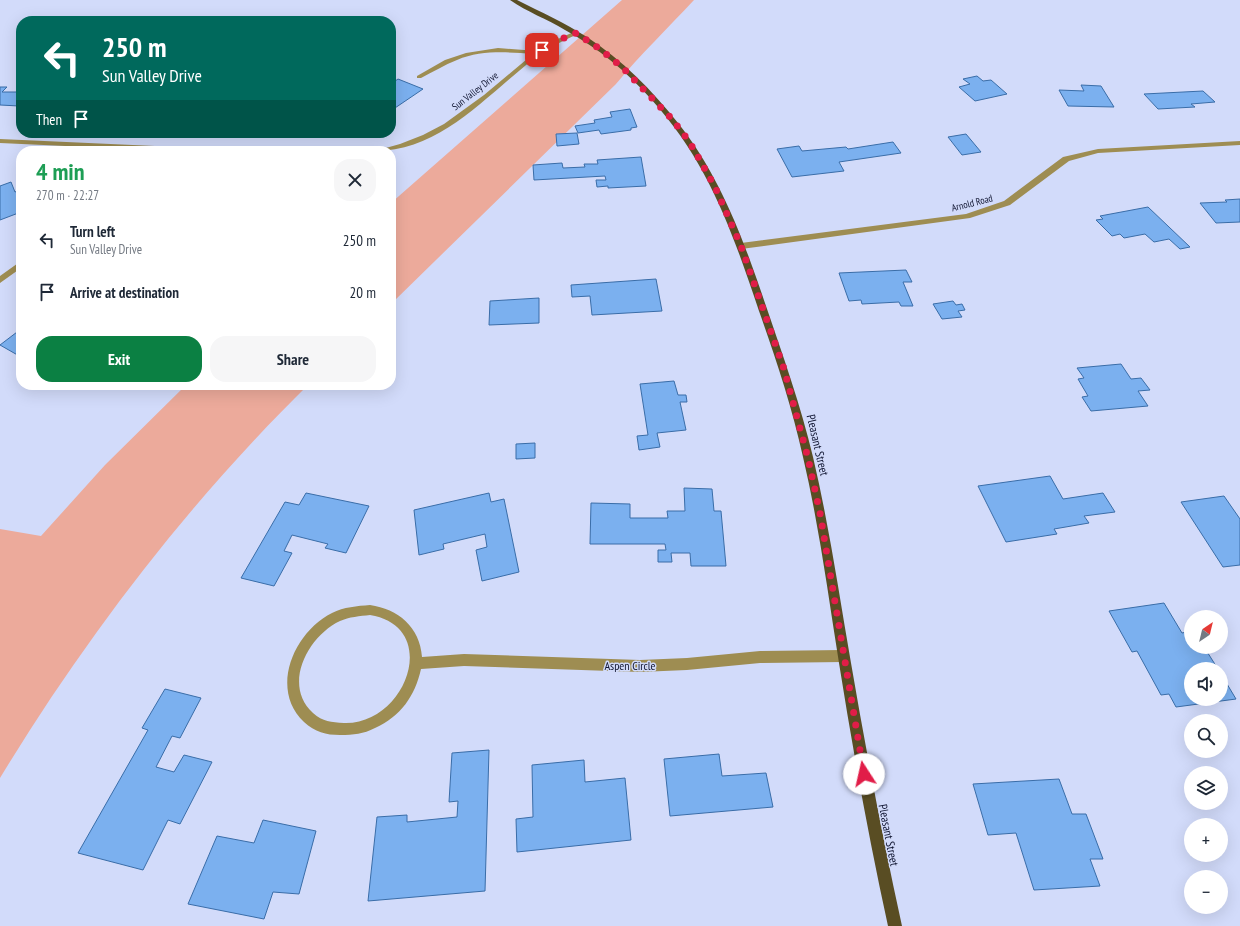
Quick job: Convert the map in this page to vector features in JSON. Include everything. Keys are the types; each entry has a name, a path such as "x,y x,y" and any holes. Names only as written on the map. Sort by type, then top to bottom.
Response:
{"main road":[{"name":"Pleasant Street","path":"513,0 576,33 600,49 622,67 671,118 689,141 715,187 741,246 784,369 803,436 820,513 874,833 895,926"}],"street":[{"name":"Sun Valley Drive","path":"396,146 430,134 450,123 552,43 576,33"},
{"path":"419,78 457,57 474,52 495,50 538,53"},
{"path":"0,141 104,146"},
{"name":"Arnold Road","path":"741,246 975,214 1007,203 1052,167 1066,158 1098,150 1240,143"},
{"path":"0,280 16,268"},
{"path":"370,610 387,613 401,622 410,634 416,647 417,663 412,683 399,703 380,719 357,729 330,729 318,726 306,717 298,705 293,691 293,672 304,646 320,628 335,618 352,612 370,610"},
{"name":"Aspen Circle","path":"417,663 464,660 517,660 590,665 640,666 687,664 760,657 843,656"}],"shaded area":[{"path":"622,0 694,0 644,52 616,84 396,299 396,199"},
{"path":"181,390 303,390 222,476 181,523 142,572 68,673 0,778 0,529 41,536 105,465"}],"building":[{"path":"977,76 983,81 991,80 1007,94 975,101 959,87 970,84 963,79"},
{"path":"398,79 423,89 396,107 396,80"},
{"path":"1081,85 1101,86 1114,107 1068,106 1059,90 1084,91"},
{"path":"0,87 7,87 2,92 16,92 16,106 0,105"},
{"path":"1203,91 1215,102 1191,104 1195,107 1158,109 1144,94"},
{"path":"630,109 637,127 631,128 631,130 601,134 599,130 578,133 575,126 595,123 594,120 612,117 610,112"},
{"path":"577,133 579,144 557,146 556,134"},
{"path":"966,134 981,152 962,155 948,137"},
{"path":"893,142 901,153 839,162 844,171 792,177 777,149 799,146 802,151 846,147 848,149"},
{"path":"641,157 646,186 608,188 608,186 597,187 596,180 606,180 605,176 534,180 533,165 562,163 563,168 585,167 584,164 598,164 597,160"},
{"path":"11,182 16,192 16,214 0,220 0,186"},
{"path":"1240,199 1240,222 1216,223 1200,203 1227,202 1225,200"},
{"path":"1148,207 1190,247 1180,249 1169,239 1154,242 1145,234 1124,238 1120,234 1112,236 1096,220 1103,219 1100,216"},
{"path":"906,270 912,282 903,282 913,306 901,306 899,302 862,304 861,300 849,301 839,273"},
{"path":"656,279 662,311 592,315 590,296 572,297 571,285"},
{"path":"539,298 539,323 489,325 490,301"},
{"path":"953,301 956,305 962,304 965,310 958,311 962,317 942,319 933,304"},
{"path":"16,333 16,354 0,345"},
{"path":"1121,364 1131,379 1141,378 1150,390 1138,391 1148,406 1091,411 1082,397 1088,396 1078,379 1084,378 1077,368"},
{"path":"674,381 678,395 686,395 687,402 680,402 686,430 657,433 660,447 639,450 637,436 648,435 640,384"},
{"path":"535,443 535,458 516,459 516,444"},
{"path":"1050,476 1063,499 1103,493 1115,512 1084,516 1089,523 1054,529 1057,534 1006,542 978,486"},
{"path":"684,488 712,489 714,511 721,511 726,566 691,566 690,553 671,553 672,562 658,562 658,550 666,550 665,544 590,544 591,503 630,504 630,518 668,518 667,511 685,511"},
{"path":"306,493 369,506 346,553 325,548 328,544 292,535 284,551 292,553 274,586 241,578 285,502 299,505"},
{"path":"489,493 491,502 504,499 519,572 482,581 476,550 487,547 485,534 443,544 444,549 419,555 414,510"},
{"path":"1224,496 1240,519 1240,565 1223,567 1181,502"},
{"path":"1164,603 1182,633 1184,633 1184,654 1208,654 1214,662 1184,662 1184,706 1176,707 1169,694 1161,695 1137,651 1132,652 1109,611"},
{"path":"1228,686 1236,699 1228,700"},
{"path":"165,689 201,698 180,738 172,736 156,767 174,772 184,755 212,762 180,824 168,820 143,870 78,853 148,730 142,728"},
{"path":"489,750 485,891 368,901 377,817 407,815 407,822 457,817 458,801 449,802 452,753"},
{"path":"719,754 722,776 766,773 773,807 670,816 664,759"},
{"path":"584,760 585,782 625,778 631,840 517,852 516,819 533,817 532,765"},
{"path":"1059,779 1072,814 1086,814 1103,859 1090,859 1100,886 1034,890 1016,833 988,835 973,784"},
{"path":"263,820 316,831 299,894 273,892 264,919 188,904 217,836 254,843"}],"route":[{"path":"542,50 552,43 576,33 611,57 653,98 689,141 728,213 756,287 797,412 820,513 864,774"}]}
